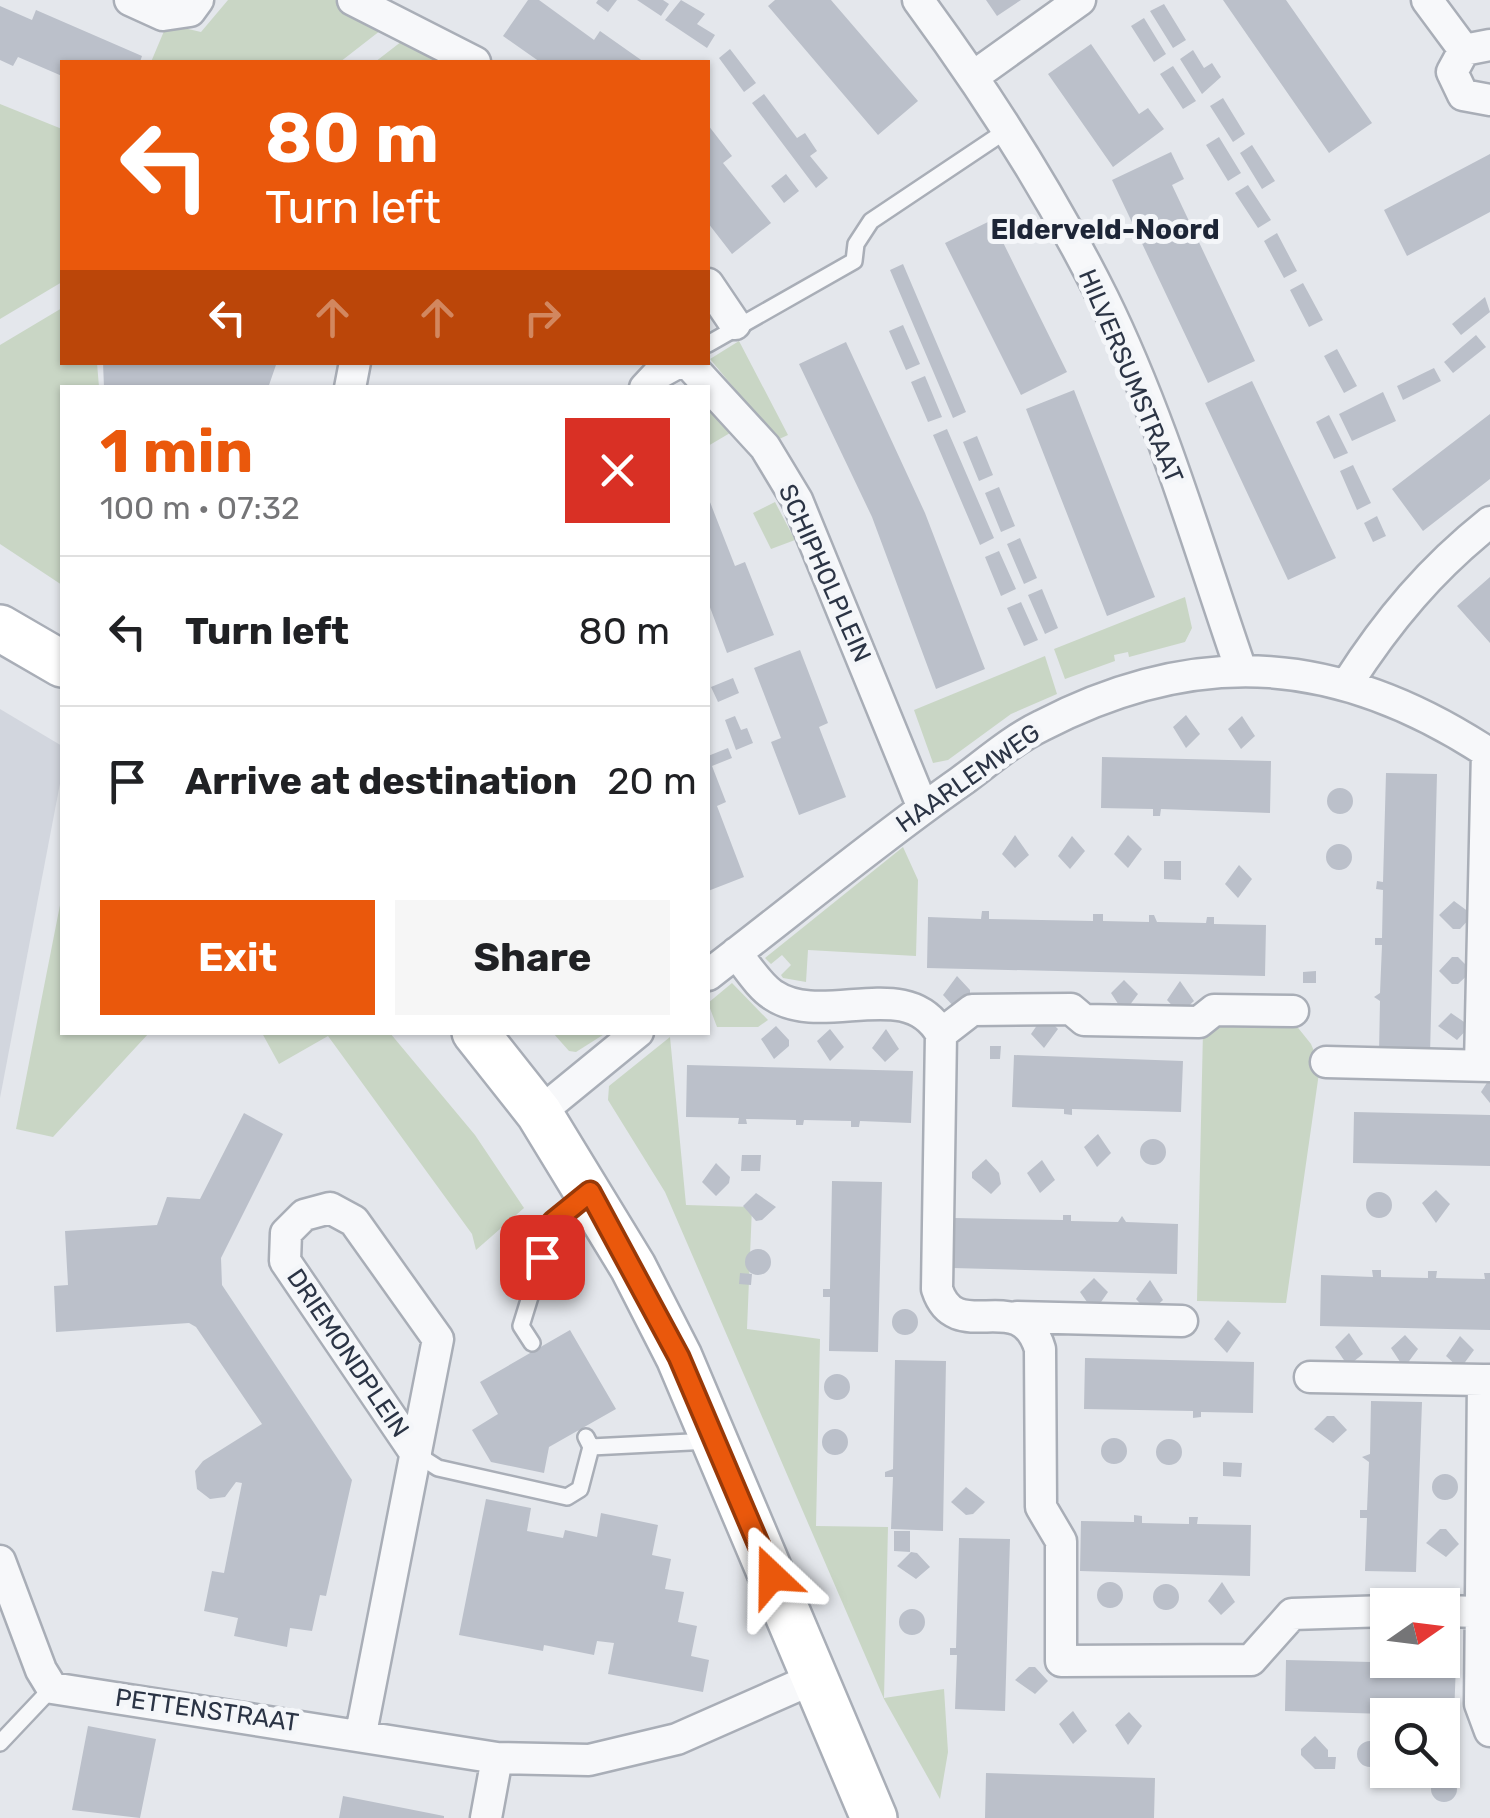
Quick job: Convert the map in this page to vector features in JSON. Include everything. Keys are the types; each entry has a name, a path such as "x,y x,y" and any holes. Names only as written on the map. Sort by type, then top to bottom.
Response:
{"street":[{"path":"130,0 163,14 190,11 198,0"},
{"path":"353,0 471,60"},
{"name":"HILVERSUMSTRAAT","path":"918,0 1010,128 1104,300 1178,484 1241,670"},
{"path":"974,76 1080,0"},
{"path":"1427,0 1477,47 1452,72 1458,89 1471,99 1490,100"},
{"path":"710,287 736,324"},
{"name":"SCHIPHOLPLEIN","path":"647,385 659,373 676,365"},
{"name":"SCHIPHOLPLEIN","path":"686,365 705,385"},
{"name":"SCHIPHOLPLEIN","path":"710,390 765,447 797,500 923,808"},
{"path":"1347,684 1395,612 1448,556 1490,522"},
{"path":"0,628 60,663"},
{"name":"HAARLEMWEG","path":"710,973 923,808 1048,722 1166,681 1241,670 1315,674 1397,701 1488,753"},
{"path":"1326,1062 1485,1066 1488,753"},
{"path":"736,953 773,995 802,1004 914,1006 930,1015 940,1034 937,1289 942,1306 956,1316 1182,1321"},
{"path":"940,1034 972,1010 1071,1008 1084,1020 1198,1022 1214,1010 1293,1011"},
{"path":"477,1035 538,1113 590,1192 679,1357 874,1818"},
{"path":"538,1113 634,1035"},
{"name":"DRIEMONDPLEIN","path":"361,1733 416,1454 438,1339 354,1221 330,1208 304,1214 286,1233 285,1261 416,1454"},
{"path":"1017,1317 1034,1330 1040,1349 1041,1507 1061,1541 1060,1661 1251,1660 1292,1614 1370,1612"},
{"path":"1310,1377 1487,1380 1480,1704 1490,1730"},
{"path":"0,1560 40,1670 52,1688"},
{"path":"1460,1620 1483,1630"},
{"name":"PETTENSTRAAT","path":"52,1688 361,1733 496,1758 589,1760 677,1739 815,1678"},
{"path":"486,1818 496,1758"}],"lane":[{"path":"710,343 736,324 854,260 856,244 870,221 1010,128"},
{"path":"532,1343 522,1326 553,1222 590,1192"},
{"path":"416,1454 438,1468 567,1497 580,1489 588,1442 714,1440"},
{"path":"0,1743 52,1688"}],"shaded area":[{"path":"0,709 60,745 60,783 0,1098"}],"green space":[{"path":"228,0 335,0 385,27 343,60 152,60 167,24 201,32"},
{"path":"406,38 445,60 378,60"},
{"path":"0,104 60,128 60,283 0,319"},
{"path":"60,309 60,365 97,365 99,385 60,385 60,584 0,544 0,345"},
{"path":"739,341 788,435 777,440 710,359"},
{"path":"710,408 730,433 710,445"},
{"path":"775,502 795,540 771,549 753,513"},
{"path":"1185,597 1192,628 1185,642 1129,657 1128,652 1114,655 1115,661 1065,679 1054,649"},
{"path":"1045,656 1057,694 1011,714 948,760 933,763 914,710"},
{"path":"903,847 918,880 916,956 808,950 806,982 783,978 781,975 791,965 782,955 771,964 765,958"},
{"path":"60,905 60,1035 147,1035 53,1137 16,1129"},
{"path":"732,983 768,1020 758,1027 717,1027 710,1001"},
{"path":"1223,1020 1295,1024 1311,1044 1320,1066 1286,1303 1197,1301 1203,1031 1211,1032"},
{"path":"263,1035 392,1035 475,1135 524,1208 476,1250 472,1234 328,1036 279,1064"},
{"path":"555,1035 603,1035 576,1052 569,1051"},
{"path":"670,1037 686,1205 752,1207 747,1329 820,1339 816,1526 888,1527 884,1698 944,1689 948,1752 940,1799 884,1699 665,1192 608,1100 609,1086"}],"building":[{"path":"528,0 539,0 594,40 600,31 641,60 537,60 503,36"},
{"path":"617,0 608,12 596,3"},
{"path":"637,0 663,0 669,4 661,16"},
{"path":"681,0 705,14 697,24 715,35 707,48 665,20"},
{"path":"775,0 831,0 918,101 878,135 768,6"},
{"path":"986,0 1021,0 997,16"},
{"path":"1223,0 1286,0 1372,123 1329,153"},
{"path":"1164,4 1186,40 1173,48 1150,11"},
{"path":"0,6 32,20 36,10 142,56 141,60 60,60 60,75 18,57 13,66 0,60"},
{"path":"1144,18 1166,54 1154,62 1131,26"},
{"path":"1091,44 1139,114 1148,108 1164,129 1113,167 1048,74"},
{"path":"730,49 756,83 744,92 719,58"},
{"path":"1193,50 1204,68 1212,63 1221,77 1202,94 1180,59"},
{"path":"1173,66 1196,101 1183,109 1160,74"},
{"path":"764,94 797,138 805,133 817,151 810,156 828,178 816,188 752,103"},
{"path":"1223,98 1245,134 1233,142 1210,106"},
{"path":"710,128 732,156 723,163 771,223 732,254 710,226"},
{"path":"1219,137 1241,173 1228,181 1206,145"},
{"path":"1252,145 1275,181 1262,189 1240,153"},
{"path":"1171,152 1184,179 1172,185 1255,361 1208,383 1112,180"},
{"path":"1490,154 1490,212 1407,256 1384,210"},
{"path":"786,174 799,191 784,203 771,186"},
{"path":"1248,185 1271,220 1258,228 1235,193"},
{"path":"992,220 1067,372 1021,395 945,243"},
{"path":"1277,233 1297,271 1284,278 1264,241"},
{"path":"903,264 966,412 953,418 890,270"},
{"path":"1303,283 1323,320 1309,327 1290,290"},
{"path":"1485,297 1490,312 1461,335 1452,324"},
{"path":"903,325 920,364 906,370 889,331"},
{"path":"1476,335 1486,347 1453,373 1444,362"},
{"path":"846,342 925,513 985,669 936,689 872,517 799,364"},
{"path":"1337,349 1357,386 1344,393 1324,356"},
{"path":"103,365 276,365 269,385 104,385"},
{"path":"1434,368 1441,381 1403,400 1397,386"},
{"path":"925,376 942,417 928,422 911,382"},
{"path":"1252,381 1336,558 1288,580 1205,403"},
{"path":"1074,390 1155,597 1107,616 1026,409"},
{"path":"1383,392 1396,421 1352,441 1339,414"},
{"path":"1490,414 1490,479 1423,531 1392,489"},
{"path":"1329,415 1348,453 1334,459 1316,422"},
{"path":"947,429 994,538 980,545 933,435"},
{"path":"977,436 993,475 979,481 963,442"},
{"path":"1353,465 1371,503 1357,510 1340,471"},
{"path":"999,487 1015,526 1001,532 985,493"},
{"path":"710,502 735,566 745,562 774,635 727,653 710,607"},
{"path":"1377,516 1386,536 1373,542 1364,523"},
{"path":"1020,538 1037,578 1024,584 1007,544"},
{"path":"999,551 1016,589 1001,596 985,557"},
{"path":"1490,577 1490,643 1457,606"},
{"path":"1042,589 1058,628 1045,634 1028,595"},
{"path":"1021,602 1038,640 1024,646 1007,608"},
{"path":"800,650 828,723 819,727 846,797 799,815 771,742 781,738 754,668"},
{"path":"733,678 739,693 718,702 711,687"},
{"path":"1186,715 1200,734 1186,748 1173,727"},
{"path":"735,716 741,730 747,728 753,743 736,750 725,720"},
{"path":"1242,716 1255,736 1241,749 1228,729"},
{"path":"728,748 732,758 712,766 726,802 717,806 744,877 710,890 710,755"},
{"path":"1102,757 1271,761 1270,813 1161,809 1160,816 1153,816 1153,809 1101,808"},
{"path":"1386,773 1437,774 1430,1055 1379,1054 1380,1001 1374,997 1380,993 1382,945 1375,945 1375,938 1382,938 1383,890 1376,889 1377,881 1383,882"},
{"path":"1340,788 1349,792 1353,801 1349,810 1340,814 1331,810 1327,801 1331,792"},
{"path":"1015,835 1029,855 1015,868 1002,854"},
{"path":"1128,835 1142,849 1128,868 1114,854"},
{"path":"1072,836 1085,851 1070,869 1058,856"},
{"path":"1339,844 1348,848 1352,857 1348,866 1339,870 1330,866 1326,857 1330,848"},
{"path":"1164,861 1181,861 1181,880 1164,879"},
{"path":"1239,865 1252,879 1238,898 1225,884"},
{"path":"1454,901 1473,915 1460,929 1453,929 1439,915"},
{"path":"982,911 989,911 989,919 1093,921 1093,914 1103,914 1103,921 1149,922 1149,915 1154,915 1157,922 1206,923 1207,917 1214,917 1214,924 1266,925 1265,976 927,968 928,917 981,919"},
{"path":"1452,957 1458,957 1472,971 1458,984 1452,984 1439,971"},
{"path":"1316,971 1316,983 1303,983 1303,972"},
{"path":"957,976 970,990 970,996 956,1009 943,995"},
{"path":"1124,980 1138,994 1124,1013 1111,993"},
{"path":"1180,981 1194,1001 1180,1014 1167,1000"},
{"path":"1451,1013 1470,1026 1457,1040 1438,1026"},
{"path":"1044,1015 1058,1029 1044,1048 1031,1034"},
{"path":"776,1026 789,1040 789,1046 774,1059 761,1039"},
{"path":"830,1029 844,1047 830,1061 817,1041"},
{"path":"886,1029 899,1049 885,1062 872,1048"},
{"path":"990,1046 1001,1046 1000,1059 990,1059"},
{"path":"1014,1055 1183,1061 1181,1112 1072,1109 1072,1115 1064,1114 1064,1109 1012,1107"},
{"path":"687,1065 913,1071 911,1123 860,1121 859,1127 851,1127 851,1121 804,1120 803,1125 796,1125 796,1120 746,1119 747,1124 738,1124 739,1118 686,1117"},
{"path":"1490,1078 1490,1103 1481,1092"},
{"path":"1354,1112 1490,1115 1490,1166 1353,1163"},
{"path":"244,1113 283,1134 221,1258 222,1285 352,1480 326,1596 320,1595 312,1631 290,1628 287,1647 234,1636 238,1618 204,1611 212,1571 224,1573 242,1483 236,1482 225,1497 210,1499 197,1489 195,1471 203,1461 262,1424 196,1327 189,1323 56,1332 54,1286 68,1285 65,1231 157,1225 167,1197 200,1199"},
{"path":"1098,1134 1111,1153 1097,1167 1084,1147"},
{"path":"1153,1139 1162,1143 1166,1152 1162,1161 1153,1165 1144,1161 1140,1152 1144,1143"},
{"path":"742,1155 761,1155 760,1171 741,1171"},
{"path":"986,1159 999,1173 1001,1184 991,1194 972,1178 972,1172"},
{"path":"1042,1160 1055,1180 1040,1193 1027,1173"},
{"path":"716,1163 730,1177 716,1196 702,1182"},
{"path":"832,1181 882,1182 878,1352 829,1351 830,1297 823,1297 823,1289 830,1289"},
{"path":"1436,1190 1450,1204 1436,1223 1422,1203"},
{"path":"1379,1192 1388,1196 1392,1205 1388,1214 1379,1218 1370,1214 1366,1205 1370,1196"},
{"path":"756,1193 776,1207 756,1221 743,1206"},
{"path":"1063,1215 1071,1215 1071,1221 1118,1222 1122,1216 1126,1222 1178,1224 1177,1274 953,1268 954,1218 1063,1220"},
{"path":"758,1249 767,1253 771,1262 767,1271 758,1275 749,1271 745,1262 749,1253"},
{"path":"1372,1270 1381,1270 1381,1277 1428,1278 1428,1271 1437,1271 1436,1278 1485,1279 1484,1273 1490,1273 1490,1330 1320,1326 1321,1275 1373,1277"},
{"path":"740,1273 752,1274 751,1285 739,1284"},
{"path":"1094,1278 1108,1292 1094,1312 1080,1292"},
{"path":"1150,1280 1163,1300 1149,1313 1136,1299"},
{"path":"905,1309 914,1313 918,1322 914,1331 905,1335 896,1331 892,1322 896,1313"},
{"path":"1228,1320 1241,1333 1227,1353 1214,1339"},
{"path":"570,1330 616,1409 549,1447 544,1473 491,1462 472,1430 498,1414 480,1382"},
{"path":"1349,1333 1363,1354 1348,1366 1335,1347"},
{"path":"1405,1335 1418,1349 1404,1368 1391,1348"},
{"path":"1460,1336 1474,1350 1460,1369 1446,1356"},
{"path":"1085,1358 1254,1362 1253,1413 1201,1412 1201,1417 1193,1418 1193,1411 1084,1409"},
{"path":"895,1360 946,1361 943,1531 891,1529 893,1477 885,1477 885,1472 893,1469"},
{"path":"837,1374 846,1378 850,1387 846,1396 837,1400 828,1396 824,1387 828,1378"},
{"path":"1371,1401 1422,1402 1416,1572 1365,1571 1367,1518 1360,1518 1360,1510 1367,1510 1369,1462 1362,1457 1370,1454"},
{"path":"1327,1416 1334,1416 1347,1430 1333,1443 1314,1429"},
{"path":"835,1429 844,1433 848,1442 844,1451 835,1455 826,1451 822,1442 826,1433"},
{"path":"1114,1438 1123,1442 1127,1451 1123,1460 1114,1464 1105,1460 1101,1451 1105,1442"},
{"path":"1169,1439 1178,1443 1182,1452 1178,1461 1169,1465 1160,1461 1156,1452 1160,1443"},
{"path":"1223,1462 1242,1463 1241,1477 1223,1476"},
{"path":"1445,1474 1454,1478 1458,1487 1454,1496 1445,1500 1436,1496 1432,1487 1436,1478"},
{"path":"966,1487 985,1502 973,1514 966,1515 951,1502"},
{"path":"486,1499 531,1508 527,1531 563,1538 565,1530 597,1537 601,1513 658,1525 652,1555 671,1559 665,1589 684,1592 678,1622 697,1626 691,1656 709,1660 703,1692 608,1674 614,1643 597,1641 594,1655 544,1645 543,1651 459,1635"},
{"path":"1134,1515 1142,1516 1142,1523 1189,1524 1189,1517 1198,1517 1197,1524 1251,1525 1250,1576 1080,1571 1081,1521 1134,1522"},
{"path":"1440,1529 1446,1529 1459,1544 1446,1557 1426,1543"},
{"path":"894,1531 910,1531 910,1552 894,1551"},
{"path":"959,1538 1010,1539 1005,1711 955,1709 957,1655 950,1655 950,1648 956,1648"},
{"path":"911,1552 930,1567 916,1579 897,1566"},
{"path":"1110,1582 1119,1586 1123,1595 1119,1604 1110,1608 1101,1604 1097,1595 1101,1586"},
{"path":"1222,1582 1235,1602 1221,1615 1208,1601"},
{"path":"1166,1584 1175,1588 1179,1597 1175,1606 1166,1610 1157,1606 1153,1597 1157,1588"},
{"path":"912,1609 921,1613 925,1622 921,1631 912,1635 903,1631 899,1622 903,1613"},
{"path":"1286,1660 1370,1662 1370,1678 1455,1678 1455,1698 1370,1698 1370,1714 1285,1711"},
{"path":"1029,1667 1035,1667 1048,1681 1035,1694 1015,1680"},
{"path":"1073,1711 1087,1731 1073,1744 1059,1724"},
{"path":"1129,1712 1142,1726 1128,1745 1115,1725"},
{"path":"88,1726 156,1739 140,1818 72,1810"},
{"path":"1315,1736 1328,1750 1328,1757 1336,1757 1335,1769 1315,1769 1301,1755 1301,1749"},
{"path":"1370,1741 1370,1767 1361,1763 1357,1754"},
{"path":"986,1773 1155,1778 1154,1818 985,1818"},
{"path":"1431,1788 1457,1788 1453,1798 1444,1802 1435,1798 1431,1789"},
{"path":"343,1796 444,1816 444,1818 339,1818"}],"district":[{"name":"Elderveld-Noord","path":"1105,229"}],"route":[{"path":"542,1257 553,1222 590,1192 679,1357 772,1576"}]}
